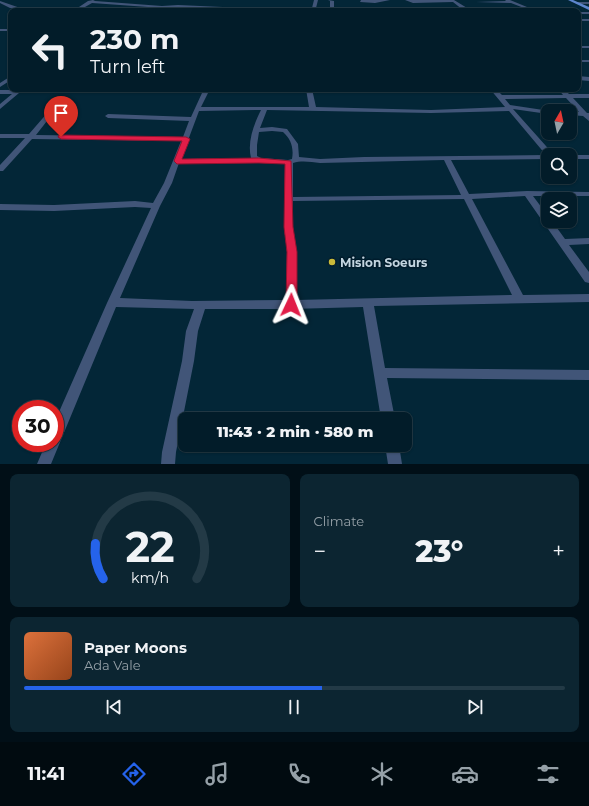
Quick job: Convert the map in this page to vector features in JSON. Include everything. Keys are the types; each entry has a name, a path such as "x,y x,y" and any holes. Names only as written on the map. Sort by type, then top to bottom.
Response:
{"main road":[{"path":"570,0 589,9"}],"street":[{"path":"80,8 94,0"},
{"path":"361,1 375,2 388,0"},
{"path":"408,0 413,2 456,1"},
{"path":"507,0 525,7"},
{"path":"0,2 15,8"},
{"path":"89,2 155,7 198,8"},
{"path":"155,7 162,2"},
{"path":"243,8 246,2"},
{"path":"478,2 511,2"},
{"path":"577,3 589,3"},
{"path":"0,92 17,92"},
{"path":"0,107 17,92"},
{"path":"64,416 112,303 168,183 195,114 206,92"},
{"path":"310,92 313,110"},
{"path":"496,92 544,148"},
{"path":"564,92 587,116"},
{"path":"500,97 589,96"},
{"path":"108,116 195,114 265,109 470,110 508,108 541,111"},
{"path":"259,160 254,157 252,144 265,109"},
{"path":"0,169 51,112"},
{"path":"577,114 587,116"},
{"path":"257,130 285,130 295,144 298,153 292,161 288,183 290,199 288,227 292,252 291,305"},
{"path":"0,136 186,139"},
{"path":"177,161 320,161 541,157"},
{"path":"577,157 589,157"},
{"path":"446,158 519,298"},
{"path":"290,199 465,197 527,193 589,194"},
{"path":"527,193 589,279"},
{"path":"0,207 54,208 135,204 156,206"},
{"path":"563,242 589,241"},
{"path":"112,303 291,305 519,298 589,298"},
{"path":"368,302 387,412"},
{"path":"168,464 169,452 188,361 192,331 201,305"},
{"path":"381,373 589,375"},
{"path":"44,464 49,452"},
{"path":"393,452 395,464"}],"place":[{"name":"Mision Soeurs","path":"332,262"}],"route":[{"path":"61,137 186,139 177,161 259,160 289,162 288,183 290,199 288,227 292,252 291,305"}]}
